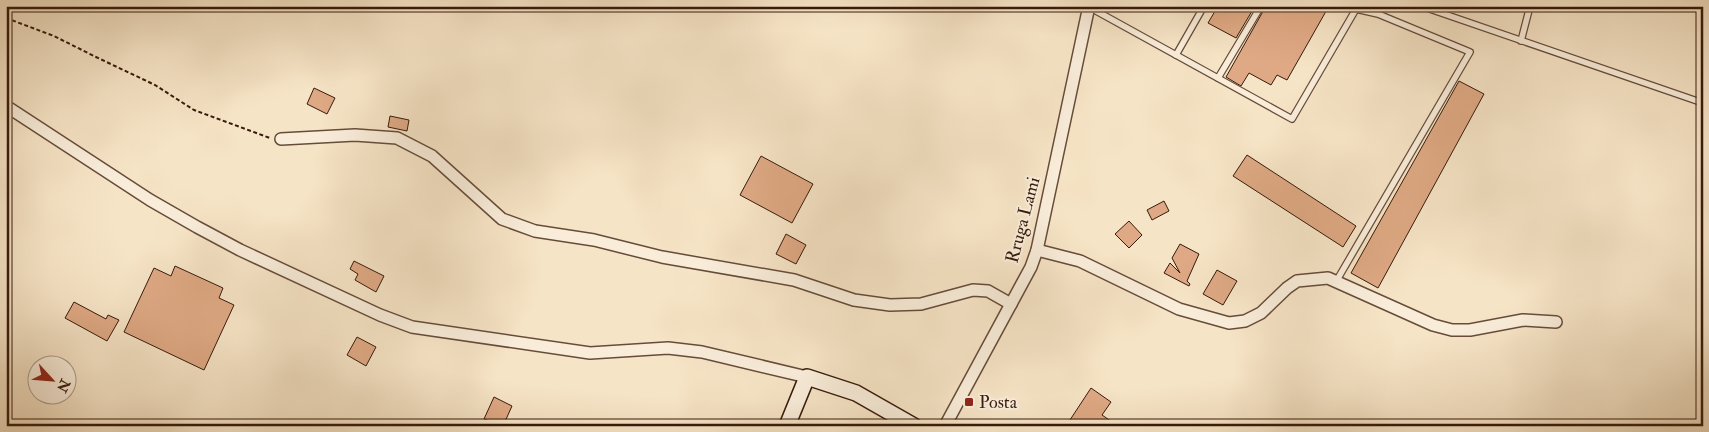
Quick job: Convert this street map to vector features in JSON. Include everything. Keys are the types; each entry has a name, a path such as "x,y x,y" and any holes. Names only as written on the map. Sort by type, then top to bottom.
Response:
{"street":[{"name":"Rruga Lami","path":"945,426 1031,267 1037,250 1089,7"},
{"path":"6,106 150,200 240,250 380,315 412,327 590,353 677,349 744,360 856,393 914,426"},
{"path":"281,139 355,134 397,138 432,156 502,219 534,231 594,240 662,256 794,280 854,300 890,305 921,304 973,290 988,291 1011,304"},
{"path":"1037,250 1080,261 1178,309 1229,323 1245,321 1261,313 1297,281 1328,278 1338,280 1433,325 1452,330 1470,330 1523,320 1556,322"},
{"path":"787,426 807,377"}],"lane":[{"path":"1176,55 1204,6"},
{"path":"1218,78 1261,6"},
{"path":"1421,6 1703,104"},
{"path":"1521,40 1530,6"},
{"path":"1089,7 1292,119 1356,9 1378,14 1470,52 1338,280"}],"path":[{"path":"6,18 54,36 146,81 194,110 270,138 281,139"}],"building":[{"path":"1218,6 1255,6 1236,38 1208,23"},
{"path":"1266,6 1329,6 1287,80 1277,75 1271,85 1249,73 1241,86 1226,77"},
{"path":"1459,81 1484,94 1378,288 1351,273"},
{"path":"314,88 335,98 327,114 307,104"},
{"path":"390,116 409,120 407,131 388,127"},
{"path":"1247,155 1356,226 1343,247 1233,176"},
{"path":"761,156 813,184 792,223 740,195"},
{"path":"1164,201 1169,211 1152,220 1147,210"},
{"path":"1129,221 1142,235 1129,248 1115,234"},
{"path":"786,234 806,245 796,264 776,254"},
{"path":"1180,244 1199,254 1187,281 1190,284 1189,286 1164,273 1170,263 1180,273 1172,258"},
{"path":"354,261 384,276 376,292 355,280 358,274 350,269"},
{"path":"175,266 223,288 219,298 234,305 204,370 124,332 154,268 171,276"},
{"path":"1217,270 1237,281 1223,305 1203,294"},
{"path":"74,302 106,319 108,315 119,320 107,341 65,318"},
{"path":"357,337 376,347 366,366 347,355"},
{"path":"1091,388 1111,402 1102,415 1118,426 1066,426"},
{"path":"494,397 512,406 503,426 484,419"}],"place":[{"name":"Posta","path":"969,402"}]}
